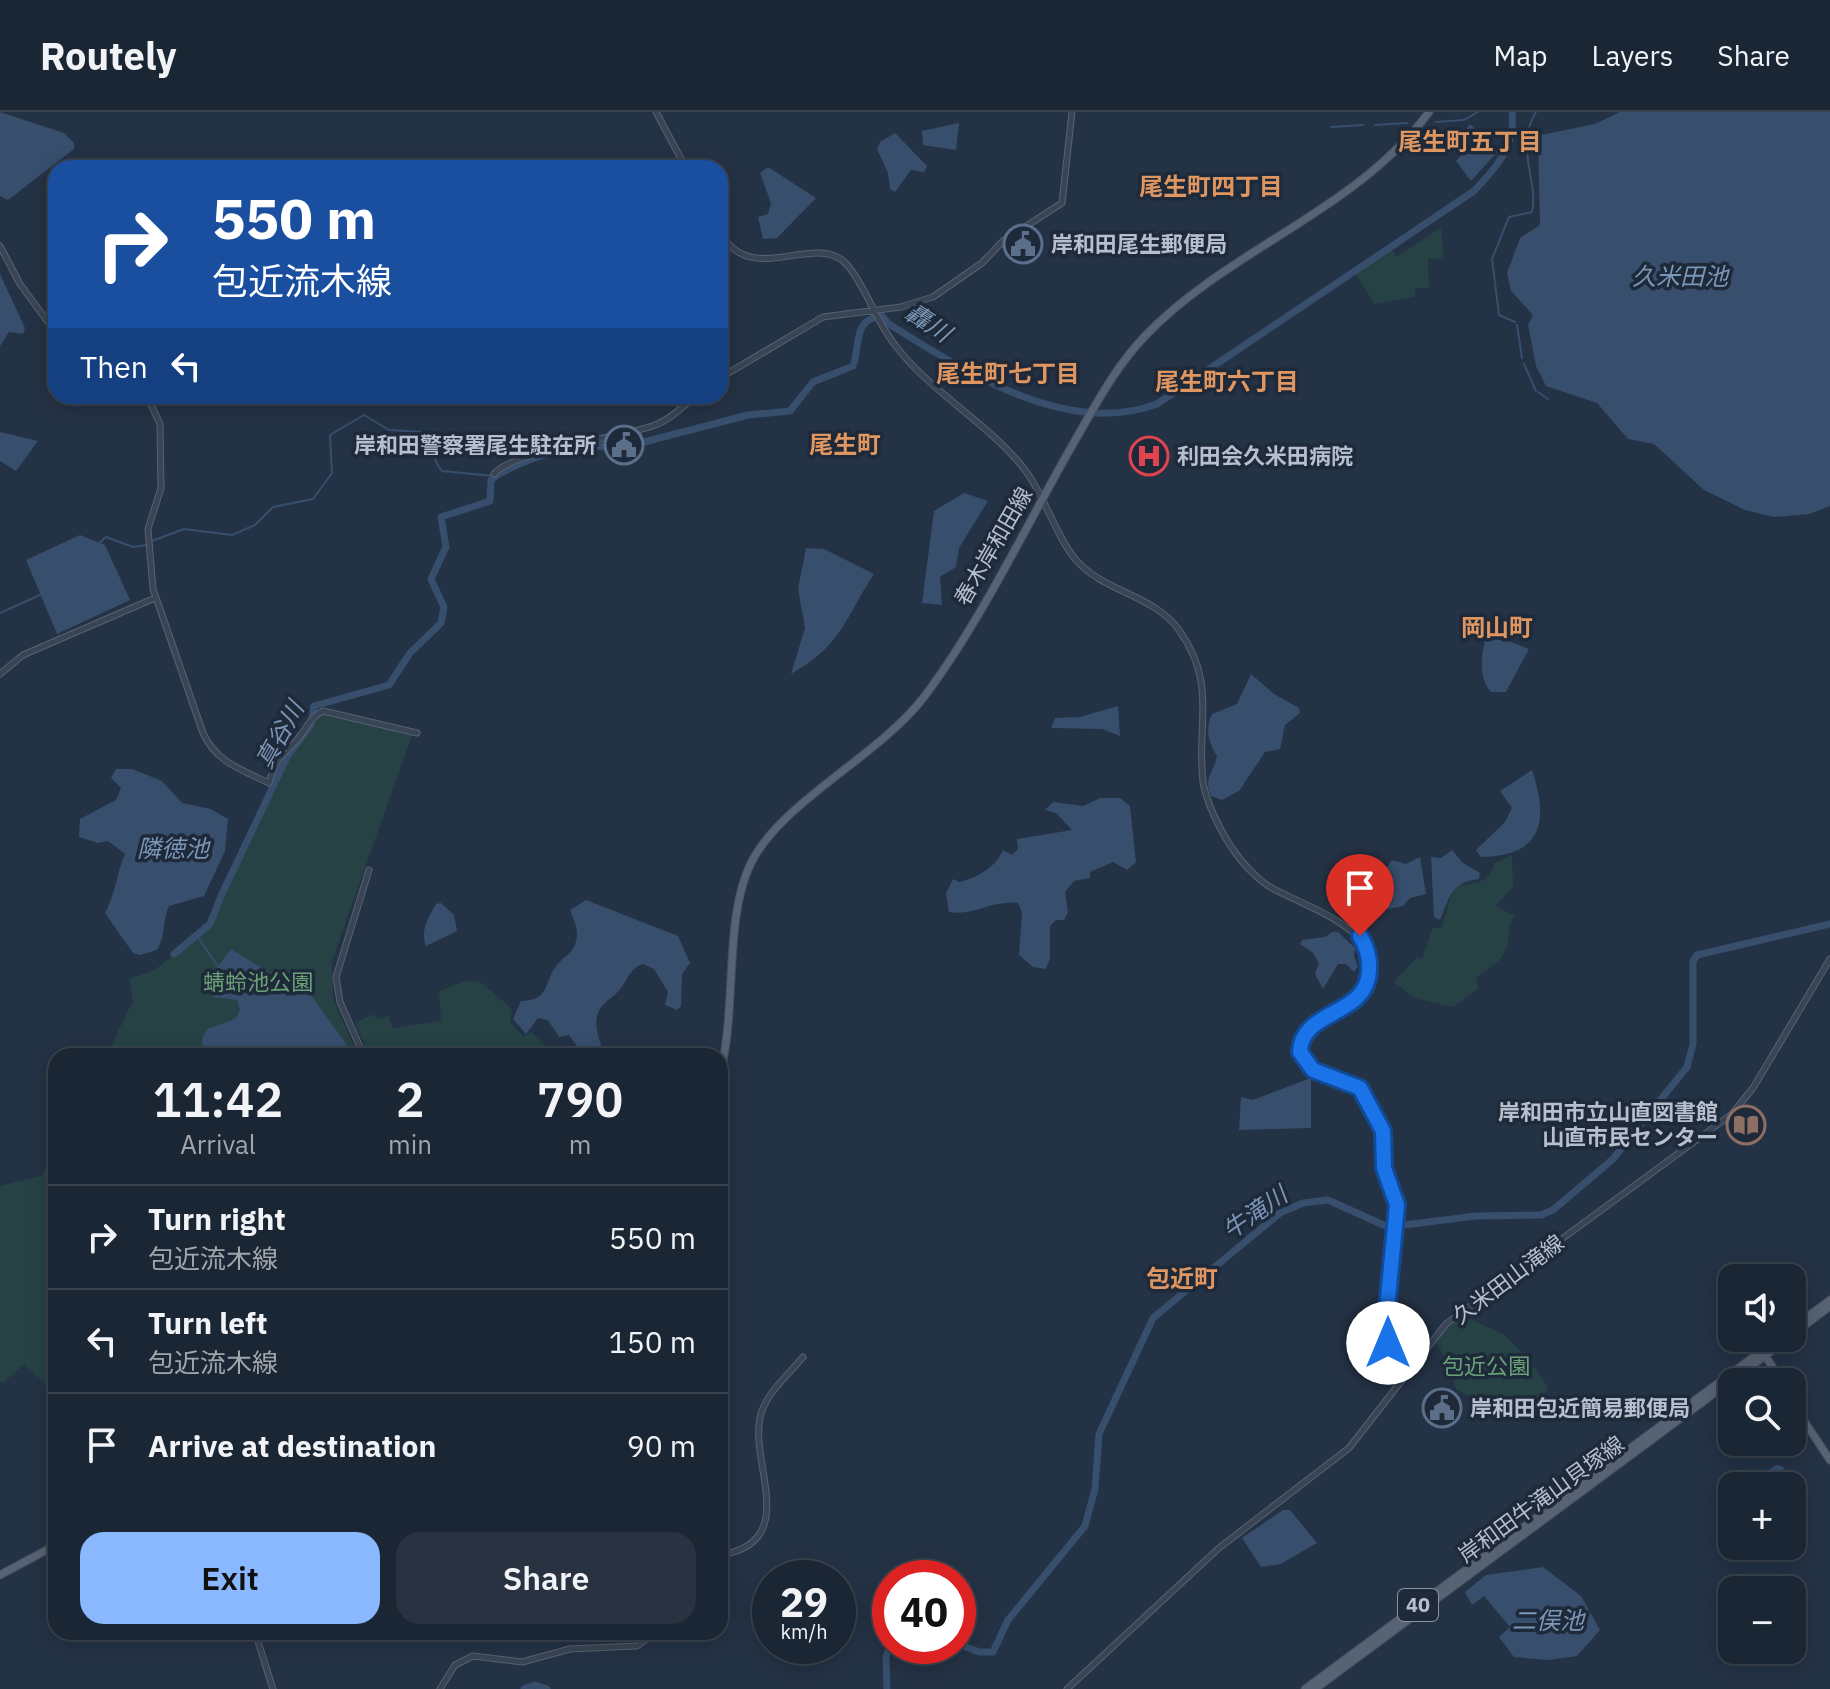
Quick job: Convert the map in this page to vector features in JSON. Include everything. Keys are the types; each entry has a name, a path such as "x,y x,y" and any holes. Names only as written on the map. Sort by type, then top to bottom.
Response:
{"main road":[{"name":"春木岸和田線","path":"725,1048 738,906 751,862 777,827 872,751 904,722 925,695 1121,364 1178,306 1367,176 1403,144 1429,112"},
{"name":"岸和田牛滝山貝塚線","path":"1806,1319 1830,1303"},
{"name":"岸和田牛滝山貝塚線","path":"1806,1323 1830,1303"},
{"name":"岸和田牛滝山貝塚線","path":"1315,1689 1764,1352"},
{"name":"岸和田牛滝山貝塚線","path":"1305,1689 1766,1352"},
{"path":"1761,1355 1770,1368"},
{"path":"1806,1416 1830,1451"},
{"path":"1806,1424 1830,1460"},
{"path":"0,1575 48,1549"}],"street":[{"path":"656,112 682,160"},
{"path":"728,373 823,317 901,307 940,293 982,263 1008,238 1062,203 1072,112"},
{"path":"728,244 751,259 822,254 845,262 895,346 1018,462 1076,560 1095,577 1153,604 1185,641 1204,685 1205,790 1235,852 1268,885 1340,922 1365,944 1370,960 1366,990 1360,998 1312,1026 1303,1037 1300,1052 1313,1070 1353,1084 1363,1092 1384,1136 1384,1165 1397,1205 1384,1337 1409,1371"},
{"path":"0,246 15,277 48,322"},
{"path":"151,404 160,424 161,488 148,529 155,598 203,733 212,749 230,765 269,783 281,752 301,735 314,716 323,711 417,733"},
{"path":"494,474 503,467 530,457 655,425 685,404"},
{"path":"0,674 23,655 155,598"},
{"path":"360,1048 340,1002 336,977 369,870"},
{"name":"久米田山滝線","path":"1067,1689 1219,1548 1343,1454 1446,1324 1732,1114 1753,1088 1830,959"},
{"path":"728,1552 751,1542 766,1520 768,1501 759,1442 760,1416 765,1404 803,1357"},
{"path":"258,1640 273,1689"},
{"path":"440,1689 455,1665 473,1656 522,1662 570,1649 637,1646 646,1640"}],"green space":[{"path":"1441,227 1444,260 1428,258 1429,288 1415,288 1415,297 1375,304 1354,272 1390,248 1397,257"},
{"name":"蜻蛉池公園","path":"325,714 412,735 332,961 333,999 354,1048 110,1048 133,1001 129,979 153,971 211,926 222,896 289,758 311,729 314,719"},
{"path":"1512,855 1513,886 1496,906 1515,916 1504,954 1476,978 1478,989 1453,1007 1413,998 1394,982 1417,957 1422,960 1433,927 1441,929 1451,896 1459,885 1482,881 1495,863"},
{"name":"蜻蛉池公園","path":"469,980 482,983 512,1009 510,1022 524,1037 531,1032 548,1048 366,1048 355,1023 374,1014 376,1019 389,1016 393,1028 441,1021 439,991"},
{"path":"48,1164 48,1387 24,1364 3,1383 0,1381 0,1186 41,1176"},
{"name":"包近公園","path":"1466,1317 1503,1334 1526,1356 1548,1387 1538,1407 1522,1421 1515,1401 1495,1411 1456,1389 1447,1361 1435,1341 1455,1320"}],"water":[{"path":"0,112 64,133 74,143 74,149 60,160 48,160 48,169 8,200 0,196"},
{"name":"久米田池","path":"1620,112 1830,112 1830,506 1809,514 1774,517 1745,510 1704,490 1654,444 1628,439 1597,403 1546,386 1536,366 1528,325 1533,315 1511,291 1507,273 1520,238 1540,225 1538,140 1541,135 1595,124"},
{"path":"959,123 956,150 923,145 922,131"},
{"path":"1470,124 1498,151 1471,181 1456,161 1470,144 1462,135"},
{"path":"895,133 927,166 924,172 911,170 895,192 890,189 888,173 877,149 880,142"},
{"path":"768,167 816,198 777,238 763,239 758,217 768,214 771,203 760,173"},
{"path":"0,274 25,328 23,334 9,332 0,346"},
{"path":"0,432 38,441 16,471 0,461"},
{"path":"964,493 988,501 959,548 956,567 940,577 942,605 922,603 934,511"},
{"path":"80,535 105,545 130,600 57,634 26,560"},
{"path":"806,548 824,549 874,574 832,642 791,674 805,628 798,589"},
{"path":"1487,633 1529,649 1506,692 1491,692 1484,679 1482,656"},
{"path":"1251,674 1274,694 1299,708 1300,713 1285,725 1280,749 1265,752 1239,791 1222,800 1211,796 1209,790 1209,779 1217,756 1210,740 1209,724 1212,714 1237,704"},
{"path":"1118,706 1120,736 1102,729 1051,728 1055,718 1080,717"},
{"name":"隣徳池","path":"116,769 132,769 162,781 182,803 211,809 228,819 225,851 204,896 169,906 157,950 140,955 133,953 105,913 125,854 108,841 98,843 79,837 80,819 116,800 121,788 111,778"},
{"path":"1532,770 1540,805 1536,832 1518,850 1481,857 1476,850 1505,822 1512,808 1500,791"},
{"path":"1100,798 1120,798 1130,806 1136,862 1127,870 1113,862 1090,872 1090,878 1074,881 1065,892 1068,912 1064,920 1056,920 1050,926 1050,958 1046,969 1033,967 1019,955 1022,912 1018,903 949,912 946,893 953,879 959,882 979,875 996,862 1003,850 1012,855 1018,849 1017,839 1072,830 1056,813 1045,810 1053,802 1083,806"},
{"path":"1452,850 1463,863 1480,873 1479,879 1457,887 1440,920 1434,917 1431,857 1441,858"},
{"path":"1420,857 1426,894 1410,898 1403,906 1363,914 1358,910 1355,902 1361,877 1380,874 1392,860 1406,864"},
{"path":"586,900 678,936 690,963 682,974 681,1006 677,1010 665,1005 668,992 654,969 643,964 632,971 619,991 598,1012 597,1031 602,1048 578,1048 569,1035 559,1037 548,1020 538,1018 526,1034 513,1019 521,1001 542,994 553,971 573,949 577,933 570,910"},
{"path":"441,903 454,915 457,931 426,946 426,924 436,904"},
{"path":"1338,932 1355,948 1358,967 1354,972 1346,964 1338,964 1323,989 1315,974 1319,963 1313,953 1300,944 1302,940 1325,937"},
{"path":"231,949 270,973 305,987 349,1048 203,1048 202,1039 207,1029 235,1019 240,1010 237,1000 213,997 209,978"},
{"path":"1311,1078 1311,1128 1239,1130 1241,1097 1253,1100"},
{"path":"1776,1465 1787,1472 1765,1472"},
{"path":"1283,1510 1290,1510 1317,1543 1281,1564 1261,1567 1242,1538"},
{"name":"二俣池","path":"1543,1567 1581,1596 1600,1630 1577,1656 1548,1660 1514,1657 1499,1637 1510,1627 1484,1596 1472,1605 1465,1592 1486,1575"}],"waterway":[{"path":"1436,122 1464,120 1478,112"},
{"name":"轟川","path":"174,954 210,924 287,757 311,725 314,706 389,685 410,653 441,623 444,607 431,579 446,547 441,517 490,501 491,480 496,476 540,456 573,448 621,448 748,415 790,411 813,382 853,366 862,327 872,318 882,316 889,324 983,379 1052,406 1088,412 1123,412 1157,404 1474,191 1497,165 1508,146 1512,112"},
{"path":"1515,322 1499,315 1492,259 1509,217 1532,212 1527,138 1536,112"},
{"path":"1375,125 1407,123"},
{"path":"1331,127 1363,125"},
{"path":"1517,325 1522,358"},
{"path":"1524,364 1536,391"},
{"path":"1538,392 1548,399"},
{"path":"152,541 184,529 232,535 255,525 273,507 313,499 332,473 330,435 364,415 389,430 422,432 442,471 493,476"},
{"path":"98,544 106,537 133,547 146,545"},
{"path":"0,613 42,594"},
{"name":"牛滝川","path":"976,1651 993,1652 1008,1620 1085,1526 1095,1489 1099,1434 1153,1318 1280,1213 1303,1203 1328,1200 1388,1227 1476,1216 1541,1215 1553,1210 1613,1159 1687,1067 1693,1044 1693,961 1697,955 1830,924"},
{"path":"197,936 217,965"},
{"name":"牛滝川","path":"886,1664 887,1689"},
{"name":"牛滝川","path":"524,1689 535,1685 547,1689"}],"place":[{"name":"岸和田尾生郵便局","path":"1023,244"},
{"name":"岸和田警察署尾生駐在所","path":"624,445"},
{"name":"利田会久米田病院","path":"1149,456"},
{"name":"岸和田市立山直図書館 山直市民センター","path":"1746,1125"},
{"name":"岸和田包近簡易郵便局","path":"1442,1408"}],"district":[{"name":"尾生町五丁目","path":"1470,142"},
{"name":"尾生町四丁目","path":"1211,187"},
{"name":"尾生町七丁目","path":"1008,374"},
{"name":"尾生町六丁目","path":"1227,382"},
{"name":"尾生町","path":"845,445"},
{"name":"岡山町","path":"1497,628"},
{"name":"包近町","path":"1182,1279"}],"route":[{"path":"1360,936 1370,960 1366,990 1360,998 1339,1012 1312,1026 1301,1041 1300,1052 1313,1070 1360,1088 1383,1131 1384,1168 1397,1205 1384,1337 1388,1343"}],"water label":[{"name":"真谷川","path":"280,735"}]}
